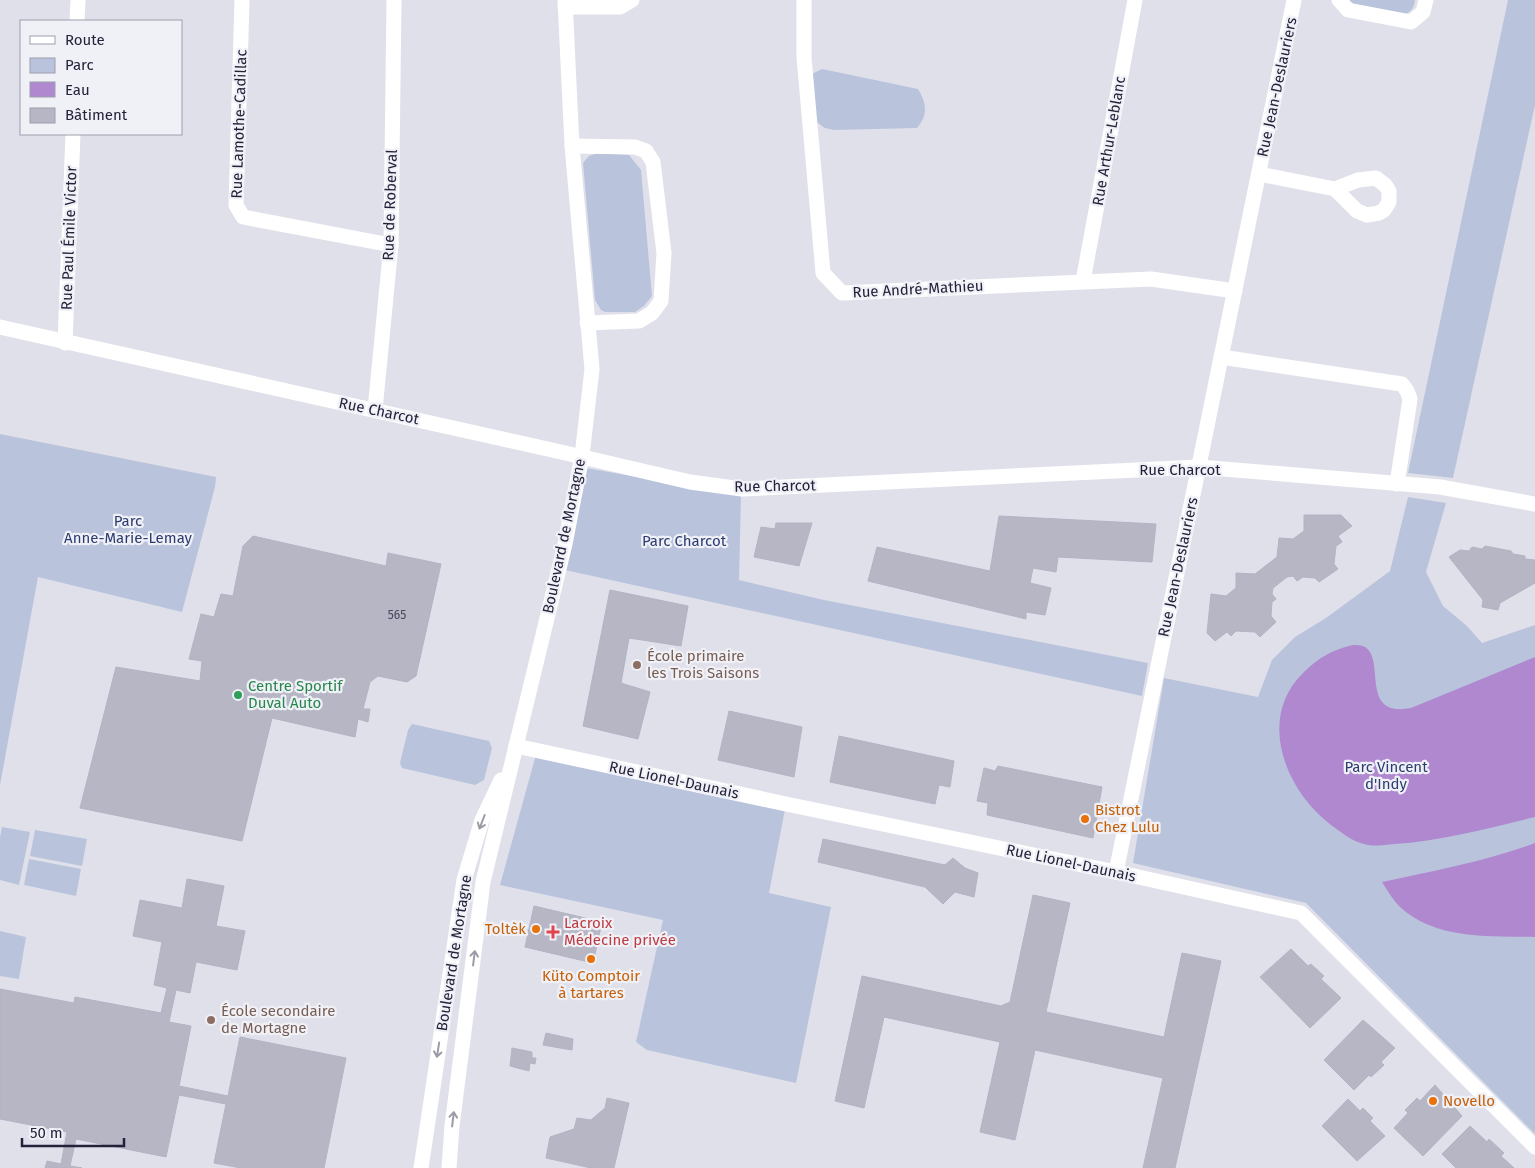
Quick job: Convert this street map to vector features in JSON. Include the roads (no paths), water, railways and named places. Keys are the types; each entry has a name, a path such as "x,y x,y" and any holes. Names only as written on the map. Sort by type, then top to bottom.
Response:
{"street":[{"path":"77,20 78,0"},
{"name":"Rue Lamothe-Cadillac","path":"242,0 236,205 243,217 391,245"},
{"name":"Rue de Roberval","path":"375,410 391,245 394,0"},
{"name":"Boulevard de Mortagne","path":"448,1168 484,882 565,544 582,456 592,369 572,146 565,4 620,7 632,0"},
{"name":"Rue André-Mathieu","path":"804,0 804,57 823,273 842,293 1151,279 1235,291"},
{"name":"Rue Arthur-Leblanc","path":"1083,281 1135,0"},
{"name":"Rue Jean-Deslauriers","path":"1116,872 1294,0"},
{"path":"1339,0 1348,10 1411,22 1423,12 1426,0"},
{"name":"Rue Paul Émile Victor","path":"66,343 73,135"},
{"path":"572,146 635,147 646,151 653,162 664,253 661,301 652,313 639,321 588,323"},
{"name":"Rue Jean-Deslauriers","path":"1259,174 1335,189"},
{"name":"Rue Charcot","path":"0,327 582,456 690,482 742,489 1199,467 1440,487 1535,504"},
{"path":"1221,357 1402,384 1410,399 1397,484"},
{"name":"Boulevard de Mortagne","path":"421,1168 464,880 482,820 516,746"},
{"name":"Rue Lionel-Daunais","path":"516,746 1116,872 1301,913 1535,1147"}],"water":[{"path":"1353,645 1365,647 1371,654 1379,697 1385,705 1395,709 1411,708 1535,657 1535,817 1447,837 1375,846 1350,839 1315,810 1301,793 1282,753 1279,731 1281,710 1289,690 1309,667 1333,652"},
{"path":"1535,843 1535,937 1482,936 1446,931 1414,918 1400,907 1382,882 1440,870"}],"place":[{"name":"École primaire les Trois Saisons","path":"637,665"},
{"name":"Centre Sportif Duval Auto","path":"238,695"},
{"name":"Bistrot Chez Lulu","path":"1085,819"},
{"name":"Toltèk","path":"536,929"},
{"name":"Lacroix Médecine privée","path":"553,932"},
{"name":"Küto Comptoir à tartares","path":"591,959"},
{"name":"École secondaire de Mortagne","path":"211,1020"},
{"name":"Novello","path":"1433,1101"}],"park label":[{"name":"Parc Anne-Marie-Lemay","path":"128,530"},
{"name":"Parc Charcot","path":"684,541"},
{"name":"Parc Vincent d'Indy","path":"1386,776"}]}
